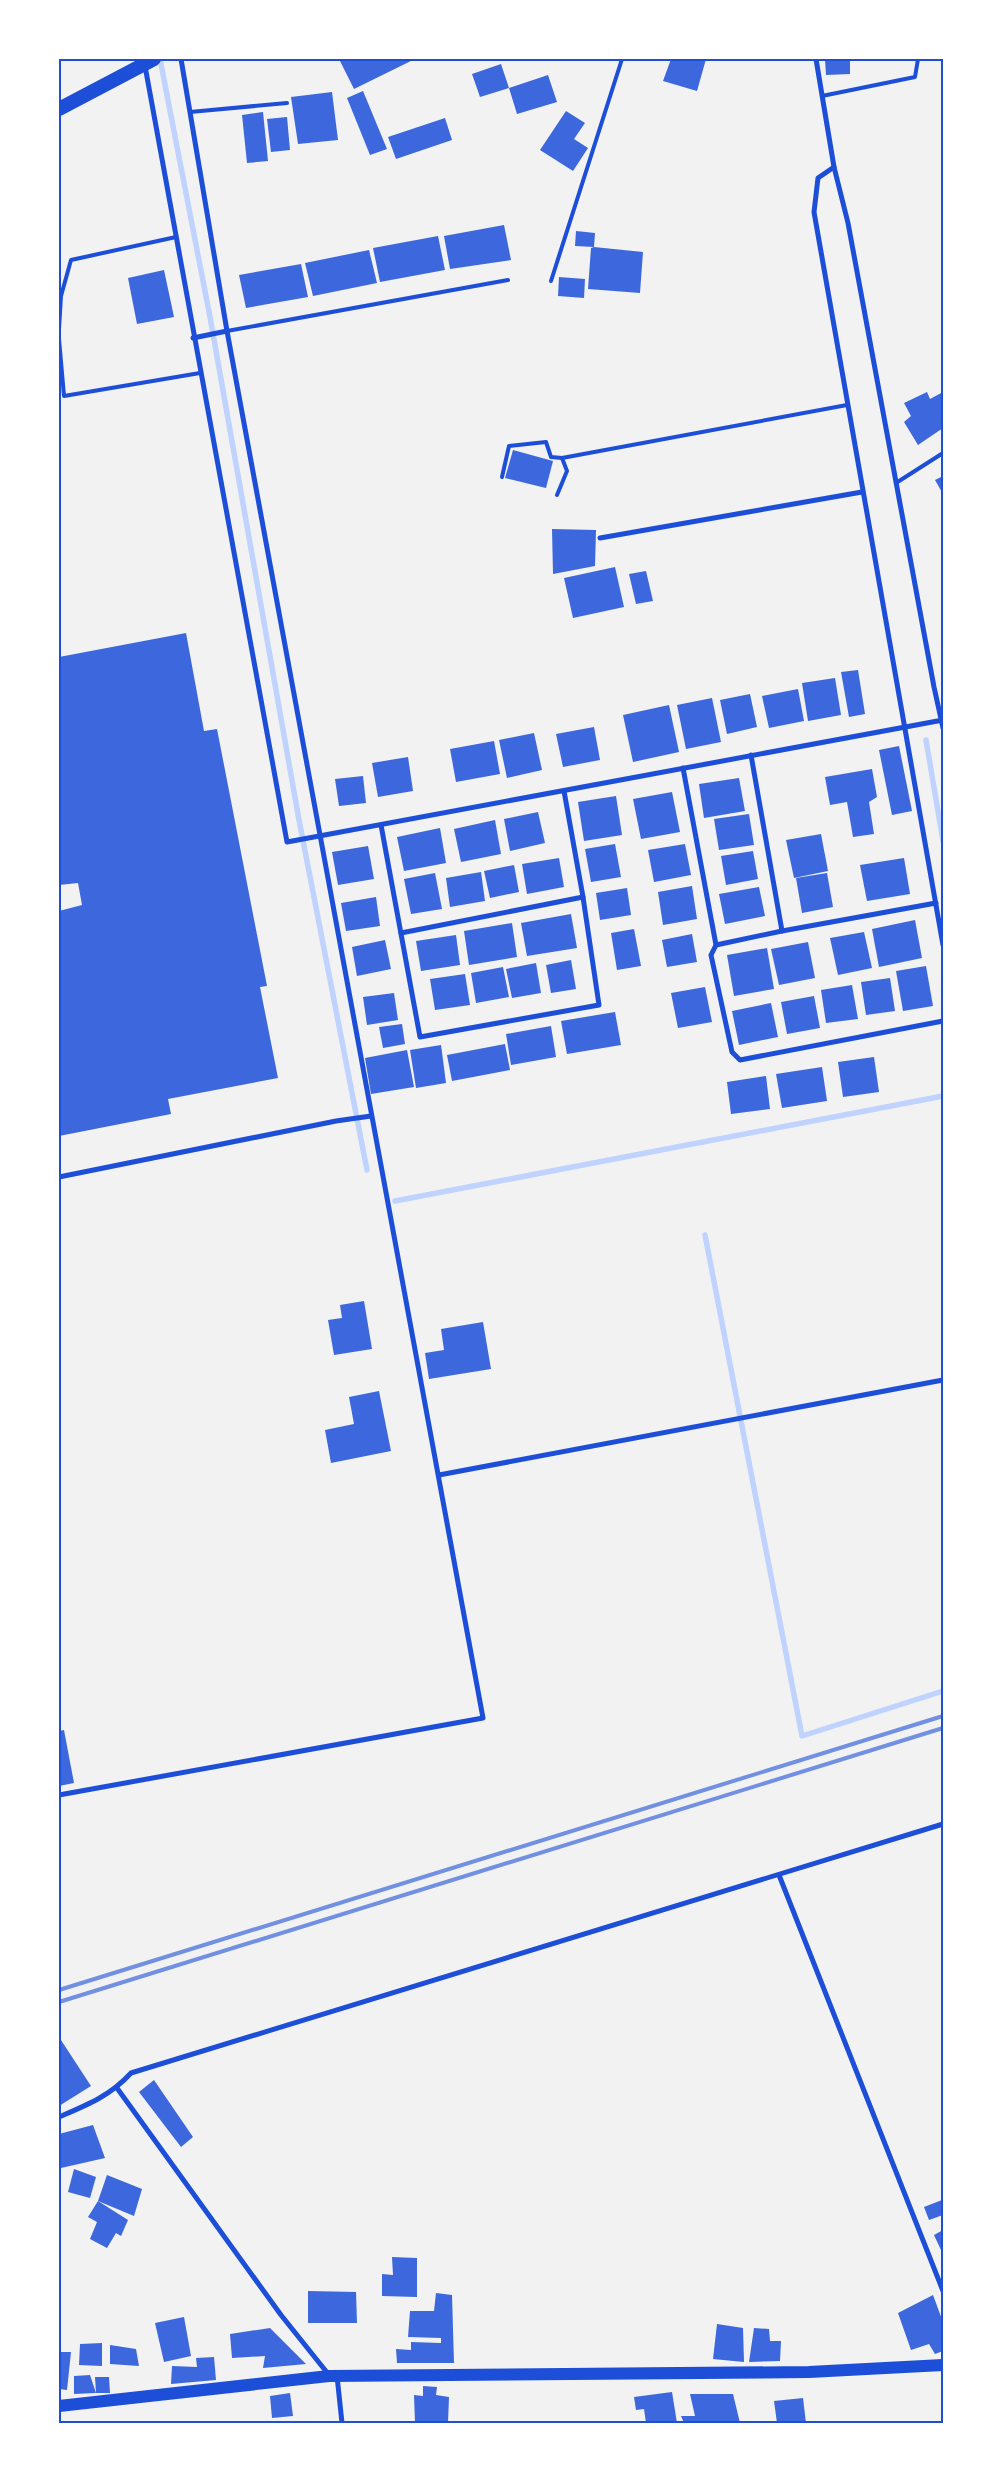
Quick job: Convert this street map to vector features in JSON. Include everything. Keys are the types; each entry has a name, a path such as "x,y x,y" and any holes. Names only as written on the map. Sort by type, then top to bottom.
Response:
{"highway":[{"path":"59,109 148,61"}],"main road":[{"path":"59,2406 333,2376 779,2373 943,2365"}],"street":[{"path":"59,1795 483,1718 227,331 181,59"},
{"path":"816,59 834,167 848,223 943,728"},
{"path":"148,61 193,338 287,842 942,720"},
{"path":"834,167 818,178 814,212 943,945"},
{"path":"193,338 227,331"},
{"path":"600,538 862,492"},
{"path":"751,755 782,931"},
{"path":"683,768 716,945 711,955 732,1052 740,1060 943,1021"},
{"path":"381,825 420,1037 599,1005 564,791"},
{"path":"401,933 583,898"},
{"path":"716,945 936,903"},
{"path":"59,1178 326,1122 372,1116"},
{"path":"438,1475 943,1380"},
{"path":"59,2117 88,2105 117,2088 131,2073 943,1824"},
{"path":"779,1875 943,2291"},
{"path":"117,2088 281,2315 333,2376 342,2423"}],"lane":[{"path":"551,281 622,59"},
{"path":"822,96 916,77 918,59"},
{"path":"190,112 287,103"},
{"path":"59,329 61,296 71,260 176,237"},
{"path":"227,331 508,280"},
{"path":"59,338 64,396 200,374"},
{"path":"502,477 509,446 546,442 551,457 562,458 847,405"},
{"path":"896,483 943,453"},
{"path":"557,495 567,471 562,458"}],"building":[{"path":"339,59 415,59 354,89"},
{"path":"671,59 706,59 697,91 663,81"},
{"path":"825,59 850,59 850,74 826,75"},
{"path":"501,64 509,88 480,97 472,74"},
{"path":"548,75 557,102 517,114 509,88"},
{"path":"363,91 387,149 370,155 347,98"},
{"path":"332,92 338,140 298,144 291,97"},
{"path":"566,111 585,123 574,139 588,148 573,171 540,150"},
{"path":"263,112 268,161 247,163 242,115"},
{"path":"287,117 290,150 271,152 267,119"},
{"path":"445,118 452,140 396,159 388,137"},
{"path":"504,225 511,260 450,269 444,236"},
{"path":"576,231 595,233 594,247 575,246"},
{"path":"438,236 445,270 380,282 373,248"},
{"path":"591,248 643,252 640,293 588,289"},
{"path":"369,250 377,283 313,296 305,263"},
{"path":"301,264 308,297 246,308 239,275"},
{"path":"164,270 174,317 137,324 128,278"},
{"path":"559,277 585,279 584,298 558,296"},
{"path":"927,392 930,399 943,392 943,428 918,445 904,422 911,416 904,403"},
{"path":"513,450 553,461 546,488 505,478"},
{"path":"943,476 943,494 935,480"},
{"path":"552,529 596,530 595,566 553,574"},
{"path":"615,567 624,607 573,618 564,578"},
{"path":"646,571 653,601 636,604 629,574"},
{"path":"186,633 204,731 217,729 267,986 260,987 278,1078 168,1099 171,1114 59,1136 59,911 82,905 78,883 59,885 59,657"},
{"path":"858,670 865,714 849,717 841,672"},
{"path":"835,678 841,715 808,721 802,683"},
{"path":"798,689 804,721 769,728 762,696"},
{"path":"750,694 757,727 727,734 720,700"},
{"path":"712,698 721,742 686,749 677,705"},
{"path":"669,705 679,752 633,762 623,715"},
{"path":"594,727 600,760 563,767 556,734"},
{"path":"534,733 542,770 507,778 499,740"},
{"path":"494,741 500,774 456,782 450,749"},
{"path":"899,746 912,811 892,815 879,750"},
{"path":"408,757 413,791 378,797 372,763"},
{"path":"872,769 877,797 869,802 874,834 853,837 847,802 830,805 825,777"},
{"path":"363,776 366,803 339,806 335,779"},
{"path":"739,778 745,811 704,818 699,784"},
{"path":"672,792 680,832 641,839 633,799"},
{"path":"616,796 622,835 584,841 578,802"},
{"path":"538,812 545,843 510,851 504,819"},
{"path":"749,814 754,845 719,850 714,819"},
{"path":"495,820 501,854 461,862 454,829"},
{"path":"440,828 446,863 404,871 397,837"},
{"path":"821,834 828,871 794,878 786,840"},
{"path":"615,844 621,877 591,882 585,849"},
{"path":"685,844 691,875 654,882 648,850"},
{"path":"368,846 374,879 338,885 332,852"},
{"path":"753,851 758,879 726,885 721,856"},
{"path":"559,858 564,887 527,894 522,864"},
{"path":"904,858 910,894 867,901 860,865"},
{"path":"514,865 519,892 490,898 484,871"},
{"path":"481,872 485,901 450,907 446,878"},
{"path":"435,873 442,909 411,914 404,879"},
{"path":"827,873 833,907 802,913 796,878"},
{"path":"692,886 697,919 663,925 658,892"},
{"path":"759,887 765,916 725,924 719,894"},
{"path":"627,888 631,915 600,920 596,893"},
{"path":"376,897 380,926 346,931 341,903"},
{"path":"571,914 577,948 527,956 521,923"},
{"path":"915,920 922,958 879,967 872,929"},
{"path":"512,923 517,957 469,965 464,931"},
{"path":"634,929 641,966 617,970 611,933"},
{"path":"864,932 872,968 838,975 830,938"},
{"path":"692,934 697,962 667,967 662,940"},
{"path":"456,935 460,965 421,971 416,941"},
{"path":"385,940 391,969 357,976 352,947"},
{"path":"808,942 815,978 779,985 771,949"},
{"path":"767,948 774,989 734,996 727,955"},
{"path":"571,960 576,989 551,993 546,965"},
{"path":"536,963 541,993 512,998 506,969"},
{"path":"926,966 933,1006 903,1011 896,971"},
{"path":"503,967 509,997 476,1003 471,973"},
{"path":"465,974 470,1005 435,1010 430,979"},
{"path":"890,978 895,1011 866,1015 861,982"},
{"path":"852,985 858,1019 826,1023 821,990"},
{"path":"705,987 712,1022 678,1028 671,993"},
{"path":"394,993 398,1020 367,1025 363,997"},
{"path":"814,996 820,1028 787,1034 781,1002"},
{"path":"771,1003 778,1037 739,1045 732,1011"},
{"path":"615,1012 621,1045 567,1054 561,1021"},
{"path":"402,1024 405,1044 383,1048 379,1027"},
{"path":"551,1026 556,1057 511,1065 506,1034"},
{"path":"505,1044 510,1070 452,1081 447,1055"},
{"path":"441,1045 446,1083 416,1088 410,1050"},
{"path":"407,1050 414,1087 371,1094 365,1058"},
{"path":"874,1057 879,1092 843,1097 838,1062"},
{"path":"822,1067 827,1101 782,1108 776,1074"},
{"path":"766,1076 770,1109 731,1114 727,1082"},
{"path":"364,1301 372,1349 334,1355 328,1320 342,1318 340,1305"},
{"path":"483,1322 491,1369 429,1379 425,1353 444,1350 441,1329"},
{"path":"379,1391 391,1451 331,1463 325,1430 354,1424 349,1397"},
{"path":"64,1730 74,1783 59,1786 59,1731"},
{"path":"59,2037 91,2086 59,2106"},
{"path":"154,2080 193,2137 181,2147 139,2092"},
{"path":"93,2125 105,2158 61,2168 59,2162 59,2134"},
{"path":"74,2169 96,2177 90,2198 68,2192"},
{"path":"107,2175 142,2189 134,2216 98,2201"},
{"path":"942,2200 943,2215 929,2220 924,2207"},
{"path":"98,2201 128,2220 121,2236 116,2233 107,2248 90,2239 97,2222 88,2217"},
{"path":"943,2230 943,2249 941,2250 934,2235"},
{"path":"392,2257 417,2258 417,2297 382,2296 382,2274 393,2275"},
{"path":"308,2291 356,2292 357,2323 308,2323"},
{"path":"436,2293 452,2295 454,2363 397,2363 396,2349 411,2350 411,2342 441,2343 441,2338 408,2337 410,2311 434,2311"},
{"path":"933,2295 943,2322 943,2351 935,2354 929,2344 911,2350 898,2313"},
{"path":"184,2317 191,2356 164,2362 155,2323"},
{"path":"717,2324 743,2328 744,2362 713,2359"},
{"path":"270,2328 306,2364 263,2368 265,2356 232,2358 230,2334"},
{"path":"754,2328 769,2329 770,2341 781,2341 780,2361 749,2362"},
{"path":"102,2343 102,2366 79,2365 80,2344"},
{"path":"110,2345 136,2349 139,2366 110,2364"},
{"path":"59,2352 71,2352 67,2390 59,2389"},
{"path":"214,2357 216,2380 171,2384 172,2366 197,2367 196,2358"},
{"path":"90,2375 96,2393 74,2394 74,2376"},
{"path":"95,2377 109,2377 110,2393 96,2393"},
{"path":"423,2386 437,2387 436,2395 449,2397 448,2423 415,2423 414,2395 423,2396"},
{"path":"672,2392 677,2423 646,2423 644,2409 636,2410 634,2397"},
{"path":"290,2393 293,2416 272,2418 270,2396"},
{"path":"690,2394 733,2394 740,2423 684,2423 681,2416 695,2416"},
{"path":"803,2398 806,2423 777,2423 774,2401"}],"waterway":[{"path":"160,59 210,317 299,820 367,1170"},
{"path":"926,740 943,841"},
{"path":"395,1201 943,1096"},
{"path":"705,1235 802,1736 943,1691"}],"railway":[{"path":"59,1990 943,1716"},
{"path":"59,2002 943,1728"}]}
